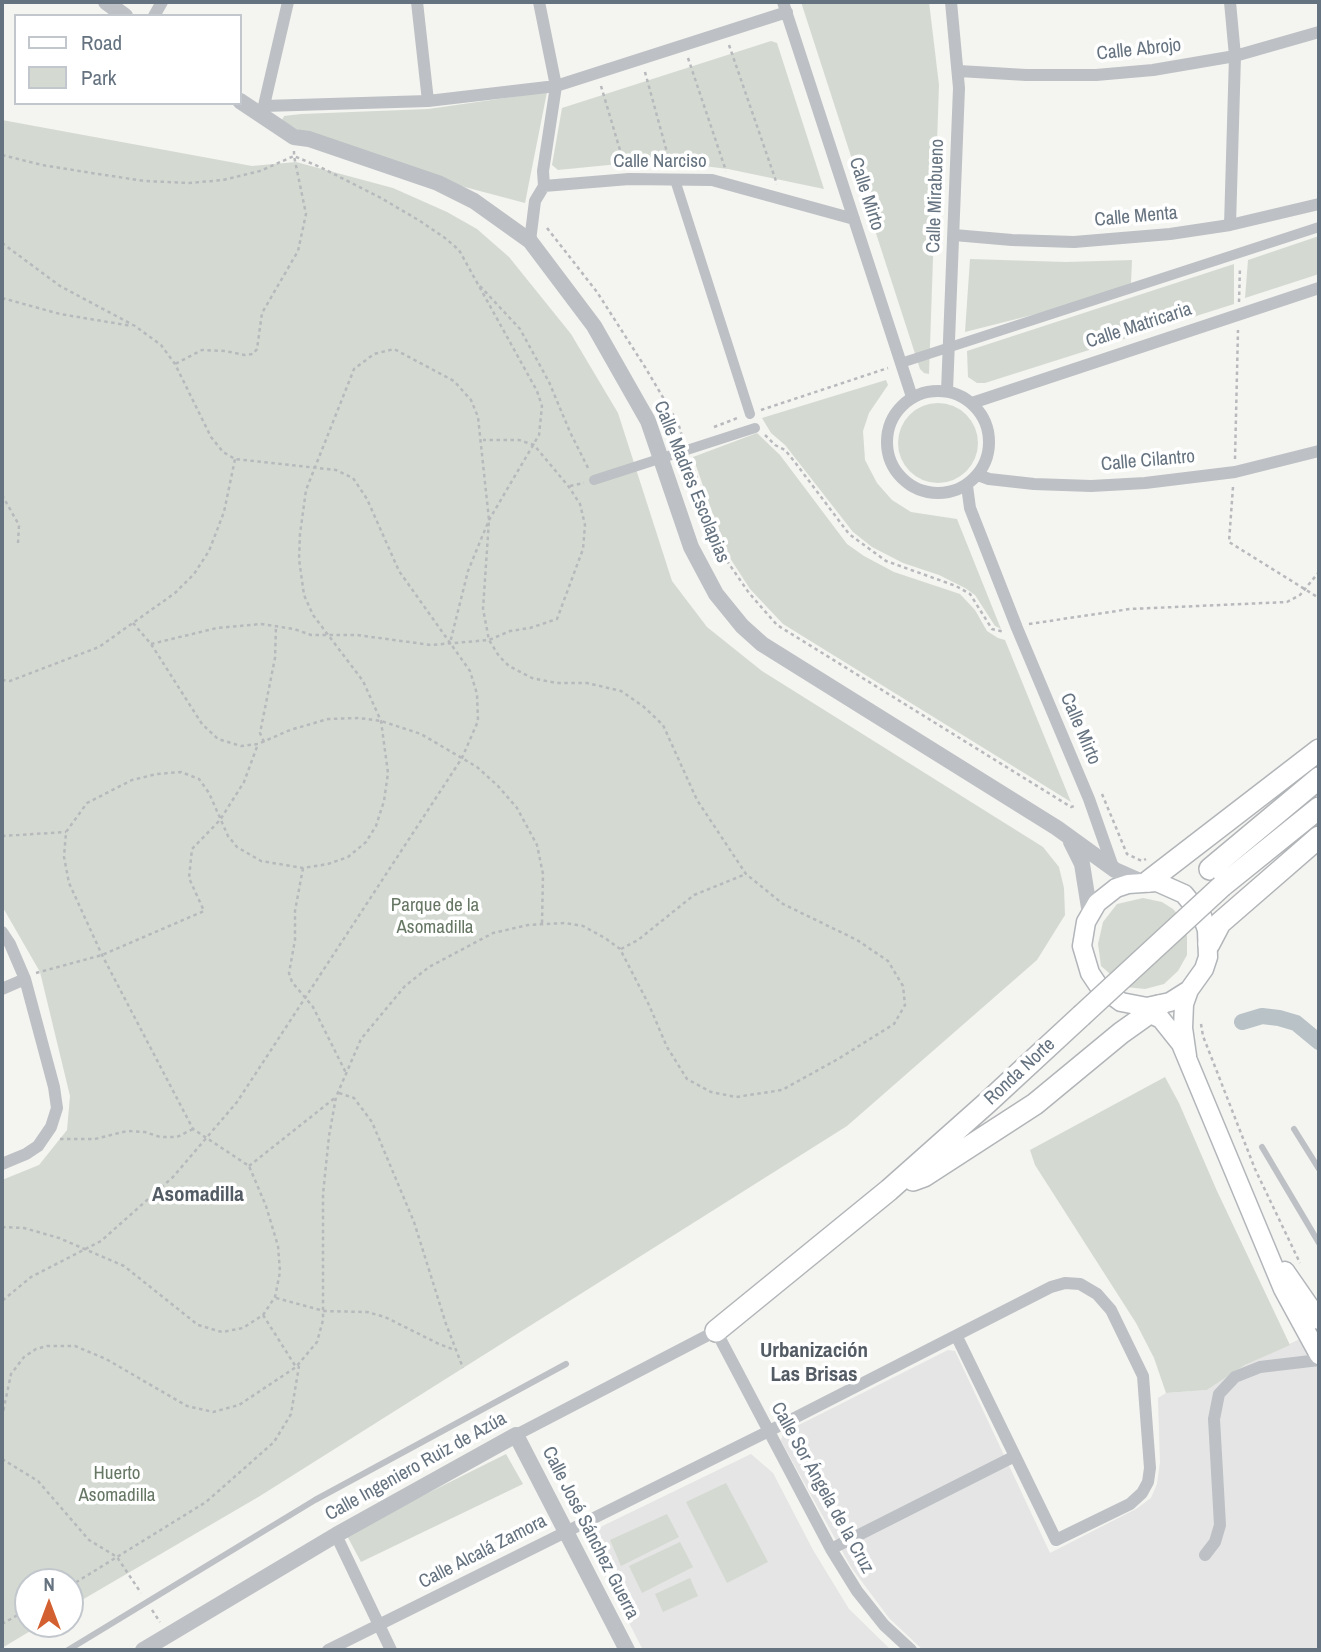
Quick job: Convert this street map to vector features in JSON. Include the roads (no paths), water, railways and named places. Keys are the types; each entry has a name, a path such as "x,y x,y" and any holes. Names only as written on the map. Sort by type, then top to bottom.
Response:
{"highway":[{"path":"1144,881 1319,750"},
{"path":"1210,869 1319,778"},
{"name":"Ronda Norte","path":"716,1331 889,1190 1222,886 1319,808"},
{"path":"1209,944 1220,923 1319,837"},
{"path":"889,1190 923,1176 1035,1104 1148,1008"}],"main road":[{"path":"1187,1056 1182,1012 1189,990 1204,970 1209,944 1202,916 1195,904 1171,887 1144,881 1128,884 1106,895 1090,914 1082,946 1090,974 1109,995 1148,1008 1167,1026 1187,1056 1283,1289 1319,1357"},
{"path":"1148,1008 1170,1002 1189,990"},
{"path":"1264,1239 1319,1320"}],"street":[{"path":"106,2 122,14"},
{"path":"288,2 263,112 428,101 556,86 725,32 785,7"},
{"path":"417,2 428,101"},
{"path":"530,241 536,201 544,186 543,171 556,86 539,2"},
{"name":"Calle Mirabueno","path":"947,391 959,71 951,2"},
{"path":"1230,2 1235,56 1230,225"},
{"name":"Calle Mirto","path":"785,7 912,397"},
{"name":"Calle Abrojo","path":"959,71 1096,75 1153,70 1235,56 1319,32"},
{"name":"Calle Madres Escolapias","path":"242,103 263,112 294,137 309,139 438,183 474,201 530,241 594,326 648,422 691,547 716,594 742,626 762,644 1057,828 1115,870 1144,881"},
{"name":"Calle Narciso","path":"544,186 629,179 712,180 854,219"},
{"path":"675,180 750,414"},
{"name":"Calle Menta","path":"954,235 1074,242 1170,234 1230,225 1319,204"},
{"path":"901,363 1319,227"},
{"name":"Calle Matricaria","path":"972,403 1319,288"},
{"path":"929,391 947,391 972,403 986,423 990,446 978,475 953,492 923,492 910,485 894,469 887,448 887,433 896,413 912,397 929,391"},
{"path":"594,480 755,428"},
{"name":"Calle Cilantro","path":"978,475 1004,482 1091,486 1144,483 1235,472 1319,451"},
{"name":"Calle Mirto","path":"967,485 970,508 1089,799 1115,870"},
{"name":"Calle Madres Escolapias","path":"1057,828 1079,854 1086,878 1090,914"},
{"path":"2,932 26,979 57,1108 51,1127 38,1146 2,1164"},
{"path":"2,989 26,979"},
{"name":"Calle Alcalá Zamora","path":"328,1650 957,1337 1051,1287 1065,1283 1080,1284 1097,1294 1111,1310 1145,1384 1150,1468 1148,1482 1142,1493 1130,1504 1056,1540 1015,1456"},
{"name":"Calle Sor Ángela de la Cruz","path":"716,1331 831,1549 884,1625 911,1650"},
{"name":"Calle Ingeniero Ruiz de Azúa","path":"146,1649 336,1535 516,1434 716,1331"},
{"path":"831,1549 1015,1456 957,1337"},
{"path":"1205,1555 1215,1542 1220,1525 1214,1419 1219,1394 1235,1377 1260,1367 1319,1357"},
{"name":"Calle José Sánchez Guerra","path":"516,1434 626,1650"},
{"path":"336,1535 391,1650"}],"lane":[{"path":"1294,1129 1319,1169"},
{"path":"1262,1147 1319,1242"},
{"path":"68,1650 315,1500 566,1364"}],"waterway":[{"path":"1242,1022 1262,1016 1279,1018 1296,1023 1319,1042"}],"district":[{"name":"Asomadilla","path":"198,1195"},
{"name":"Urbanización Las Brisas","path":"814,1363"}],"park label":[{"name":"Parque de la Asomadilla","path":"435,917"},
{"name":"Huerto Asomadilla","path":"117,1485"}]}
